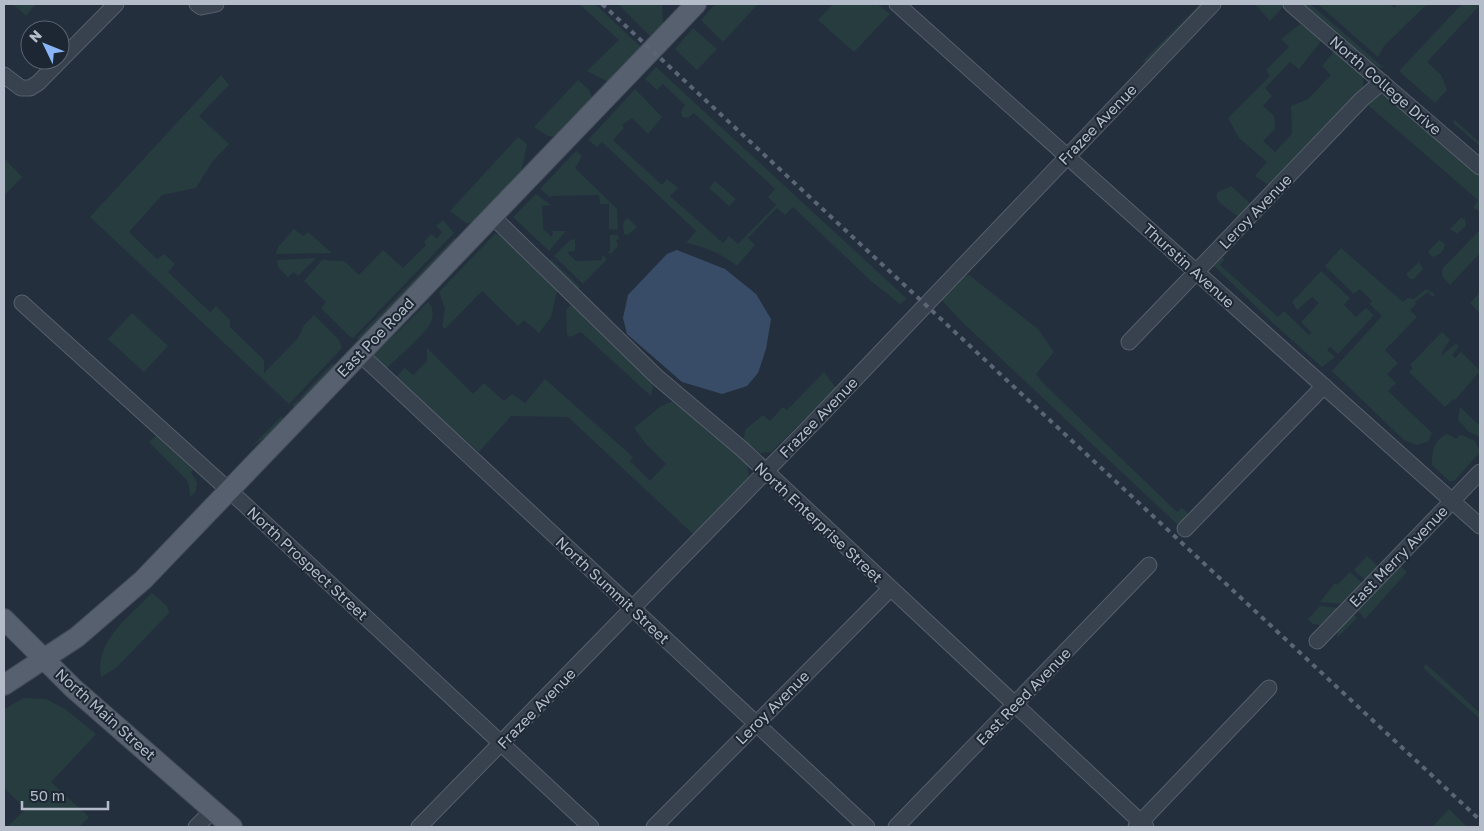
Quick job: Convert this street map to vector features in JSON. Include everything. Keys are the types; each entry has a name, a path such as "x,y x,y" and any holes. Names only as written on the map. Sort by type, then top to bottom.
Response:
{"main road":[{"name":"East Poe Road","path":"4,685 77,637 143,580 696,4"},
{"name":"North Main Street","path":"4,619 73,688 232,827"}],"street":[{"path":"4,75 21,88 30,88 38,83 116,4"},
{"name":"Thurstin Avenue","path":"897,4 1480,526"},
{"name":"Frazee Avenue","path":"419,827 766,472 1066,155 1213,4"},
{"name":"North College Drive","path":"1291,4 1480,167"},
{"name":"Leroy Avenue","path":"1129,342 1362,98 1382,82"},
{"name":"North Enterprise Street","path":"492,216 656,377 742,449 1141,826"},
{"name":"North Prospect Street","path":"22,303 228,490 591,827"},
{"name":"North Summit Street","path":"359,353 867,827"},
{"path":"1185,529 1324,386"},
{"name":"East Merry Avenue","path":"1317,641 1480,472"},
{"name":"East Reed Avenue","path":"896,827 1149,565"},
{"name":"Leroy Avenue","path":"654,827 890,589"},
{"path":"1141,826 1269,688"},
{"path":"196,827 213,810"}],"green space":[{"path":"13,4 36,4 26,16"},
{"path":"579,4 595,4 644,50 610,83 587,71 619,40"},
{"path":"618,4 662,4 663,25 653,39"},
{"path":"715,4 758,4 723,42 701,20"},
{"path":"833,4 877,4 890,14 854,52 818,20"},
{"path":"1200,4 1207,4 1152,60 1142,62"},
{"path":"1255,4 1281,4 1284,6 1270,21"},
{"path":"1300,4 1310,4 1384,68 1354,51"},
{"path":"1318,4 1390,4 1394,8 1398,4 1427,4 1384,46 1378,57"},
{"path":"1462,4 1480,5 1427,62 1441,75 1447,90 1435,103 1399,71"},
{"path":"1300,24 1322,40 1299,69 1290,62 1265,88 1272,96 1263,106 1274,116 1275,129 1263,141 1275,152 1292,134 1291,106 1308,99 1331,75 1322,66 1336,49 1363,74 1363,87 1270,186 1255,176 1267,162 1239,138 1228,118 1270,76 1266,70 1289,47 1281,39"},
{"path":"693,28 717,49 697,70 675,49"},
{"path":"656,67 907,299 900,304 871,281 793,207 785,215 777,208 748,238 755,245 737,266 713,251 686,243 696,231 602,142 597,147 588,140 635,89 662,117 648,134 632,118 622,125 624,128 613,140 662,185 667,179 678,188 670,196 723,243 729,236 738,244 776,205 768,197 775,189 694,113 688,118 682,117 681,111 685,105 663,84 657,90 645,79"},
{"path":"221,75 229,85 199,116 229,144 212,162 196,188 162,195 129,232 157,259 164,254 175,264 168,272 210,312 216,306 230,320 230,327 264,360 264,373 298,338 304,325 314,315 339,340 342,348 289,404 90,217"},
{"path":"578,80 589,90 593,99 559,137 548,136 534,127"},
{"path":"1385,93 1480,173 1480,211 1473,208 1478,200 1368,105 1378,95"},
{"path":"1455,120 1480,143 1480,146 1453,123"},
{"path":"518,137 527,144 521,173 475,223 466,223 450,211"},
{"path":"576,151 582,156 575,168 617,209 618,230 609,229 609,204 600,204 599,195 551,196 551,198 540,189"},
{"path":"4,158 22,177 4,196"},
{"path":"715,181 736,199 729,206 709,188"},
{"path":"1231,186 1251,204 1240,218 1220,203 1216,197 1218,192"},
{"path":"536,194 551,205 542,206 543,229 552,237 553,231 566,231 549,251 513,217"},
{"path":"1461,218 1465,219 1466,226 1457,234 1450,229"},
{"path":"626,219 629,219 637,227 628,235 624,234 623,223"},
{"path":"443,220 454,233 353,338 321,308 326,302 304,281 322,260 344,261 359,275 383,250 403,268 426,245 424,242 431,234 437,239 442,232 436,226"},
{"path":"294,229 303,236 308,232 332,253 276,254 278,247"},
{"path":"1480,230 1480,253 1450,285 1442,276 1443,268"},
{"path":"495,234 503,235 554,284 557,291 551,317 539,333 524,320 518,326 482,291 445,329 442,326 445,309 439,292"},
{"path":"610,235 618,235 619,239 616,240 618,246 611,254 607,252 610,251"},
{"path":"455,237 455,243 364,337 356,339"},
{"path":"575,239 575,251 567,252 576,261 602,260 602,255 607,259 583,284 554,256 570,240"},
{"path":"1439,240 1445,244 1444,248 1439,254 1432,257 1428,252"},
{"path":"1341,248 1403,302 1408,298 1414,299 1426,289 1435,294 1433,297 1428,292 1415,302 1416,304 1410,310 1417,317 1385,350 1398,363 1387,374 1396,383 1388,391 1432,433 1429,441 1417,445 1404,440 1332,371 1382,316 1370,304 1372,301 1360,289 1354,294 1325,266"},
{"path":"1221,257 1225,259 1220,265 1278,317 1284,311 1309,335 1311,332 1301,322 1319,303 1312,297 1297,310 1292,302 1321,271 1350,298 1344,305 1356,317 1366,308 1374,315 1338,354 1330,347 1327,350 1335,357 1322,367 1214,266"},
{"path":"316,258 298,276 294,272 288,277 278,267 277,260"},
{"path":"551,259 580,287 577,290 549,261"},
{"path":"1419,262 1423,269 1414,279 1410,279 1406,274"},
{"path":"969,275 1038,329 1054,352 1036,374 1044,384 1177,512 1182,508 1191,516 1178,525 961,321 941,299 961,278"},
{"path":"1480,292 1480,313 1470,303"},
{"path":"428,302 433,313 430,324 416,341 386,369 376,361 374,355"},
{"path":"572,303 649,380 653,387 651,396 581,332 570,337 567,334 566,310"},
{"path":"132,313 168,346 144,372 108,339"},
{"path":"1442,332 1450,340 1441,354 1455,344 1459,346 1452,355 1455,358 1461,352 1480,371 1455,400 1453,399 1445,407 1409,372 1413,368 1410,365"},
{"path":"427,348 473,394 484,383 504,401 512,394 525,403 545,379 633,457 630,461 650,481 666,464 646,444 634,428 661,406 675,400 747,463 749,479 693,534 568,417 511,416 479,452 395,378 405,368 413,375 427,361"},
{"path":"333,363 336,366 304,400 301,398 298,401 301,403 297,407 292,406"},
{"path":"824,372 836,388 771,452 760,453 743,439 746,429 763,415 770,421 783,407 787,410"},
{"path":"1460,407 1480,426 1480,437 1469,432 1458,420"},
{"path":"282,416 283,421 271,433 251,447"},
{"path":"1447,434 1457,439 1458,436 1462,435 1475,441 1480,452 1454,481 1449,481 1432,465 1434,447"},
{"path":"156,436 165,440 193,469 191,473 197,482 196,491 190,497 186,479 149,442"},
{"path":"1367,556 1378,566 1365,580 1354,570"},
{"path":"1399,565 1407,572 1365,619 1357,610"},
{"path":"1350,572 1362,583 1343,604 1320,602 1335,583 1337,585"},
{"path":"152,593 167,606 169,613 116,668 101,677 100,664 108,641 124,620"},
{"path":"1320,606 1338,608 1321,625 1313,624 1308,619"},
{"path":"1352,613 1357,618 1338,637 1336,630"},
{"path":"1426,664 1480,713 1479,718 1423,668"},
{"path":"24,698 46,699 65,709 96,734 51,782 89,817 79,827 7,827 26,809 4,788 4,709"},
{"path":"1449,809 1467,827 1432,827"}],"water":[{"path":"677,250 725,269 756,294 771,319 766,349 758,373 747,386 722,394 682,382 627,334 623,318 628,295 667,254"}],"railway":[{"path":"602,4 1480,820"}]}
